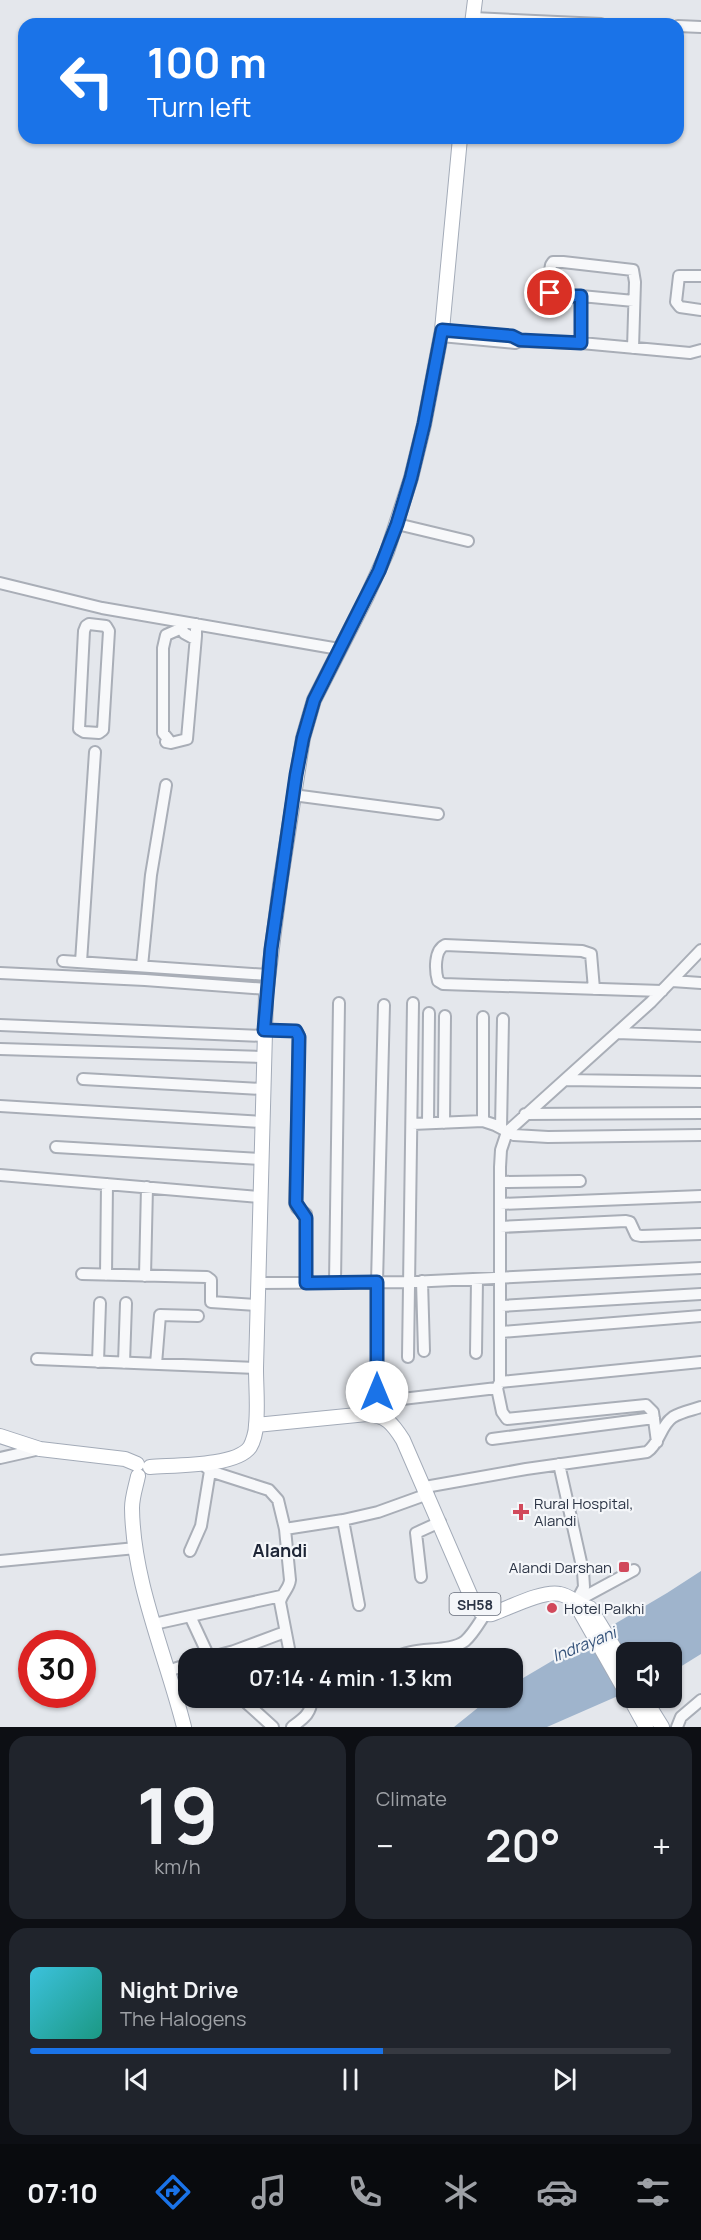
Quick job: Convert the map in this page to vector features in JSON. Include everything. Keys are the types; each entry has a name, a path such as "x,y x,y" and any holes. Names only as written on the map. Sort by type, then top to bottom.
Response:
{"main road":[{"path":"472,18 475,0"},
{"path":"0,1436 40,1449 125,1459 142,1469 207,1468 249,1449 256,1425 262,1089 267,982 293,795 303,738 314,700 379,571 397,524 422,435 442,333 459,144"},
{"path":"256,1425 380,1414"},
{"name":"SH58","path":"380,1414 388,1420 403,1440 476,1606 485,1614 492,1614 548,1594 558,1593 583,1609"},
{"path":"142,1469 132,1506 136,1548 154,1624 184,1727"},
{"path":"583,1609 616,1654"},
{"path":"583,1609 616,1673"},
{"path":"636,1708 646,1727"},
{"path":"650,1708 662,1727"}],"street":[{"path":"684,26 701,27"},
{"path":"633,348 635,274 633,270 553,262 551,265 547,287 554,296 634,301"},
{"path":"701,276 679,276 676,302 680,307 701,310"},
{"path":"581,296 581,343"},
{"path":"442,333 515,343 520,340 581,343 690,353 701,349"},
{"path":"397,524 468,541"},
{"path":"0,583 98,607 339,649"},
{"path":"96,624 98,607"},
{"path":"96,624 106,626 109,631 103,730 99,733 84,732 80,729 79,724 84,631 87,626 96,624"},
{"path":"195,639 184,633 182,628 166,635 163,648 162,688 163,732 168,739 166,742 187,740 195,639 196,624"},
{"path":"81,962 95,752"},
{"path":"142,966 151,875 166,785"},
{"path":"293,795 438,814"},
{"path":"594,989 591,954 582,951 445,945 438,951 436,976 442,984 594,989 662,991"},
{"path":"504,1130 617,1033 701,950"},
{"path":"63,961 142,966 267,982"},
{"path":"0,973 145,980 267,982"},
{"path":"672,981 701,983"},
{"path":"335,1282 339,1003"},
{"path":"408,1357 413,1003"},
{"path":"384,1005 377,1282 377,1392 395,1395 402,1399"},
{"path":"428,1123 429,1013"},
{"path":"444,1123 445,1016"},
{"path":"483,1017 483,1121"},
{"path":"503,1019 504,1130 500,1182 499,1385 502,1412 507,1419 640,1405 652,1408 657,1442"},
{"path":"0,1025 264,1033 296,1031 299,1037 296,1203 306,1218 306,1283"},
{"path":"617,1033 701,1036"},
{"path":"0,1049 263,1057"},
{"path":"83,1079 262,1089"},
{"path":"565,1080 701,1082"},
{"path":"0,1106 262,1122"},
{"path":"525,1114 701,1113"},
{"path":"412,1124 483,1121 523,1136 701,1136"},
{"path":"56,1147 261,1159"},
{"path":"0,1174 260,1197"},
{"path":"500,1182 580,1181"},
{"path":"106,1275 107,1184"},
{"path":"145,1276 147,1187"},
{"path":"500,1204 701,1196"},
{"path":"500,1227 626,1221 630,1222 636,1235 641,1236 701,1234"},
{"path":"258,1283 410,1282 701,1268"},
{"path":"82,1274 207,1277 211,1282 211,1302 257,1305"},
{"path":"476,1353 477,1279"},
{"path":"422,1281 424,1351"},
{"path":"501,1306 701,1294"},
{"path":"98,1362 100,1303"},
{"path":"124,1363 126,1303"},
{"path":"156,1364 160,1315 198,1316"},
{"path":"501,1332 701,1316"},
{"path":"37,1359 256,1368"},
{"path":"380,1414 388,1405 402,1399 499,1385 701,1362"},
{"path":"285,1529 378,1512 427,1491 559,1464 637,1455 647,1452 657,1442 664,1427 672,1418 701,1407"},
{"path":"492,1439 654,1418"},
{"path":"0,1458 40,1449"},
{"path":"559,1464 583,1571 583,1609"},
{"path":"154,1624 281,1596 289,1587 285,1529 278,1500 269,1490 207,1468 201,1526 190,1551"},
{"path":"344,1520 359,1605"},
{"path":"421,1577 416,1533 440,1522"},
{"path":"0,1561 136,1548"},
{"path":"583,1609 586,1596 634,1570"},
{"path":"281,1596 281,1613 289,1648"},
{"path":"432,1648 459,1644 466,1640 485,1614"},
{"path":"190,1616 204,1648"},
{"path":"242,1648 285,1632"},
{"path":"168,1671 178,1668"},
{"path":"677,1727 681,1717 701,1700"},
{"path":"252,1708 273,1727"},
{"path":"292,1727 308,1716 311,1708"}],"water":[{"name":"Indrayani","path":"701,1571 701,1654 682,1666 682,1642 616,1642 616,1697 547,1727 454,1727 478,1708 523,1708 523,1678"}],"place":[{"name":"Rural Hospital, Alandi","path":"521,1512"},
{"name":"Alandi Darshan","path":"624,1567"},
{"name":"Hotel Palkhi","path":"552,1608"}],"district":[{"name":"Alandi","path":"280,1550"}],"route":[{"path":"377,1392 377,1282 306,1283 306,1214 296,1207 299,1037 296,1031 264,1030 271,949 296,775 303,738 314,700 379,571 397,524 424,424 442,330 516,336 520,340 581,343 581,296 554,296 550,293"}]}
